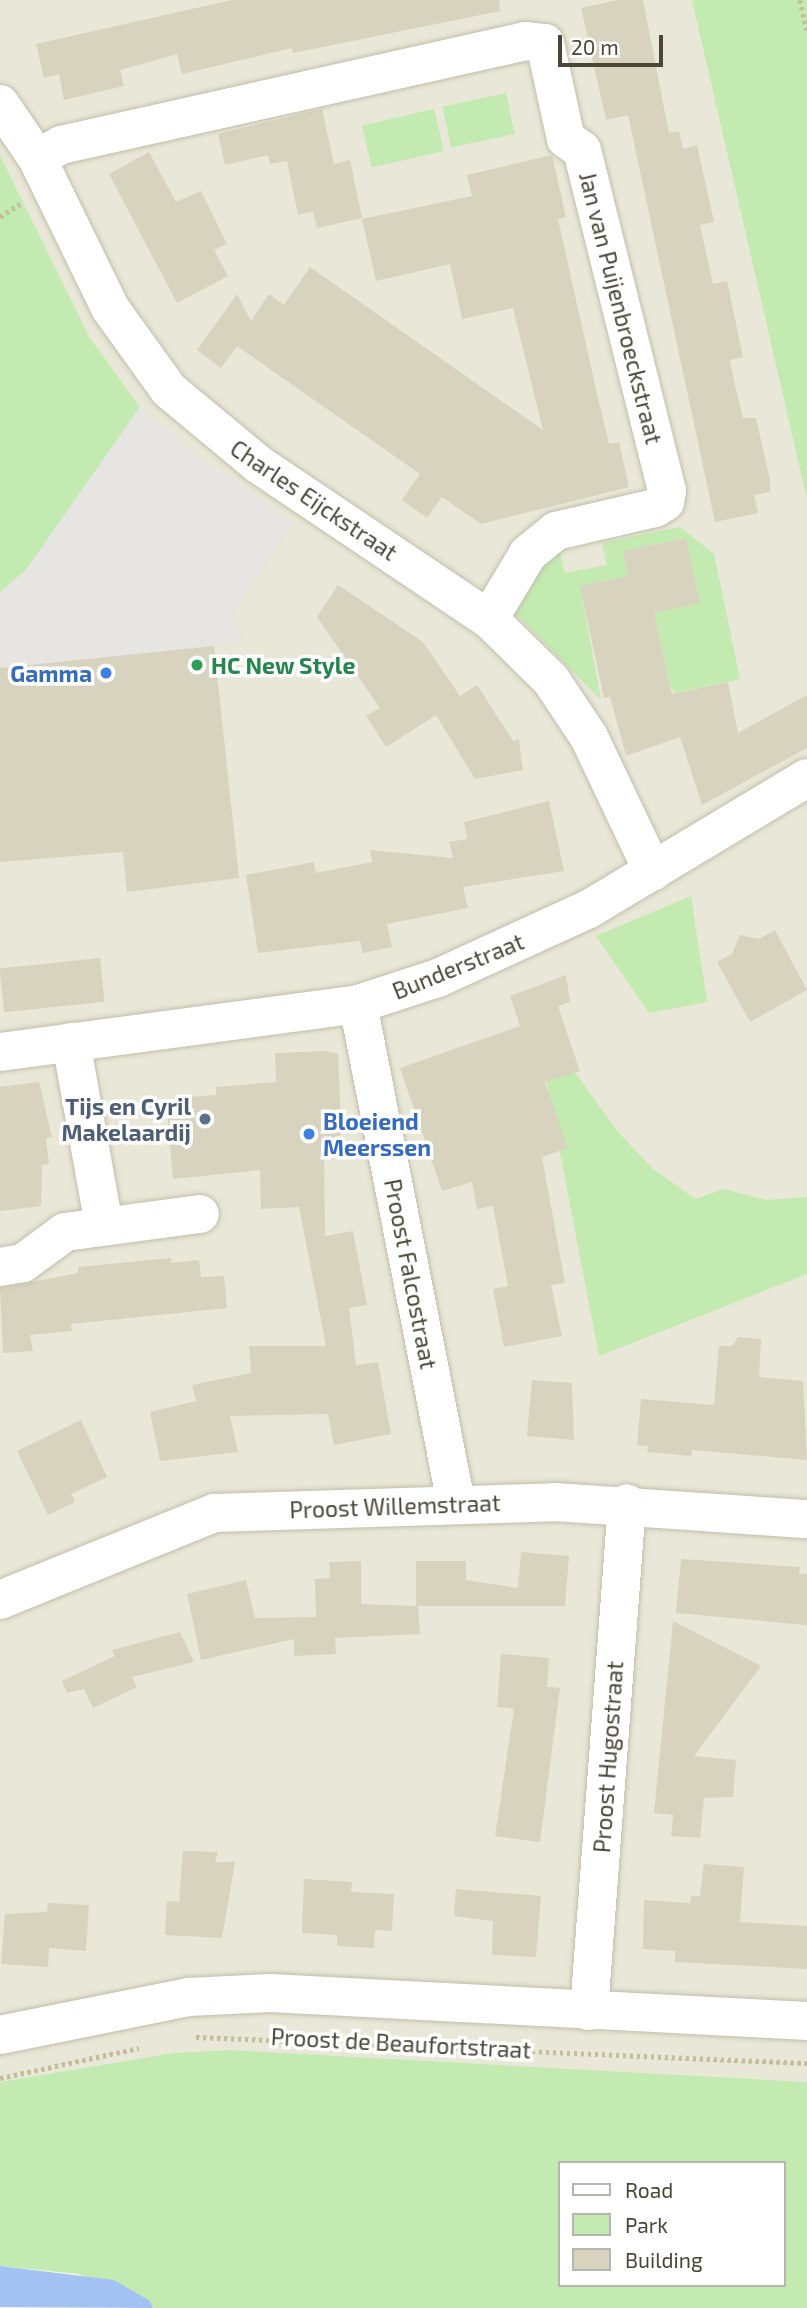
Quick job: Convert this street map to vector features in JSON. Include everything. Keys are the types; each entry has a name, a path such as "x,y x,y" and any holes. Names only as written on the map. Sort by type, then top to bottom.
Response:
{"street":[{"name":"Jan van Puijenbroeckstraat","path":"37,158 61,145 525,41 545,43 566,139 582,150 667,491 665,502 655,508 555,531 528,554 489,619"},
{"name":"Charles Eijckstraat","path":"0,104 37,158 110,308 169,390 258,464 489,619 572,708 653,872"},
{"name":"Bunderstraat","path":"0,1052 358,1004 438,978 520,943 653,872 807,778"},
{"name":"Proost Falcostraat","path":"358,1004 456,1503"},
{"path":"71,1042 104,1226"},
{"path":"0,1267 23,1263 65,1232 200,1214"},
{"name":"Proost Willemstraat","path":"0,1600 214,1513 547,1502 627,1503 807,1519"},
{"name":"Proost Hugostraat","path":"589,2011 627,1503"},
{"name":"Proost de Beaufortstraat","path":"0,2035 189,1997 256,1994 807,2021"}],"path":[{"path":"800,0 807,30"},
{"name":"Proost de Beaufortstraat","path":"192,2037 807,2063"},
{"path":"0,2078 153,2045"}],"shaded area":[{"path":"0,0 807,0 807,2082 230,2050 173,2053 0,2082"},
{"path":"140,407 208,464 294,522 233,610 243,643 0,668 0,592 26,570"}],"green space":[{"path":"692,0 807,0 807,499"},
{"path":"506,93 515,134 451,148 442,107"},
{"path":"434,109 444,151 372,168 362,126"},
{"path":"0,155 89,337 140,407 26,570 0,592"},
{"path":"680,527 714,554 740,679 674,693 670,684 654,613 700,603 686,538 623,551 628,576 580,586 601,700 511,609 536,566 560,551 565,573 607,565 602,543"},
{"path":"691,896 707,1002 649,1013 596,936"},
{"path":"571,1067 618,1132 652,1168 695,1199 724,1189 767,1200 807,1197 807,1274 599,1356 544,1069"},
{"path":"230,2050 807,2082 807,2308 153,2308 150,2301 78,2274 0,2266 0,2082 173,2053"}],"water":[{"path":"0,2266 114,2280 150,2301 153,2308 0,2307"}],"building":[{"path":"232,0 499,0 500,11 293,53 292,48 182,74 177,54 120,70 124,86 64,100 59,74 44,78 36,44"},
{"path":"618,0 643,0 669,133 679,131 683,149 697,145 714,222 700,225 713,284 727,281 743,357 730,360 735,386 743,418 756,418 770,480 770,492 754,495 758,513 715,522 628,115 606,120 581,8"},
{"path":"322,109 334,164 350,160 362,218 317,228 313,211 298,215 287,161 270,164 268,155 225,165 218,134"},
{"path":"149,152 176,202 201,191 227,244 214,250 228,276 177,303 109,174"},
{"path":"552,155 566,217 558,219 597,394 609,444 619,442 629,487 481,524 442,497 427,518 402,500 420,474 237,346 221,368 197,350 237,294 251,321 269,294 284,305 310,267 543,430 513,308 462,319 450,264 376,281 362,219 472,196 467,175"},
{"path":"686,538 700,603 654,613 672,694 728,682 738,733 807,695 807,748 702,805 680,737 626,756 610,697 604,698 580,586 628,576 623,551"},
{"path":"338,585 423,642 460,696 477,685 513,741 519,739 523,770 475,779 436,715 386,747 366,716 380,708 317,617"},
{"path":"214,646 239,878 127,892 123,852 0,862 0,668"},
{"path":"549,801 564,871 463,887 468,908 387,924 392,947 363,953 360,941 258,953 246,875 314,862 316,873 372,862 370,850 453,858 449,842 467,839 464,822"},
{"path":"775,930 807,990 750,1022 717,962 732,954 740,935 759,939"},
{"path":"100,958 105,1002 4,1012 0,969"},
{"path":"566,975 570,1002 558,1006 580,1071 545,1082 568,1148 542,1157 565,1283 551,1285 562,1336 504,1347 493,1289 508,1286 493,1206 477,1209 472,1182 442,1191 400,1068 520,1026 510,996"},
{"path":"327,1051 338,1054 341,1124 340,1145 324,1145 325,1236 353,1231 367,1305 349,1308 356,1365 378,1362 391,1434 334,1445 328,1414 230,1416 238,1452 160,1461 150,1412 196,1401 192,1385 251,1373 249,1346 326,1346 299,1207 261,1209 260,1170 173,1179 167,1109 190,1107 188,1097 216,1095 216,1087 276,1082 275,1053"},
{"path":"39,1082 52,1137 46,1138 49,1164 42,1165 41,1206 0,1211 0,1087"},
{"path":"171,1258 171,1263 199,1260 201,1277 224,1276 227,1308 71,1324 72,1331 30,1335 33,1351 3,1353 0,1288 78,1273 78,1267"},
{"path":"738,1337 761,1339 759,1377 803,1381 807,1460 692,1450 691,1456 647,1452 648,1446 637,1445 641,1399 714,1405 719,1346 732,1346"},
{"path":"532,1380 572,1383 574,1440 527,1436"},
{"path":"81,1420 107,1477 71,1494 75,1502 48,1515 17,1451"},
{"path":"521,1552 569,1556 565,1606 418,1606 420,1634 335,1638 336,1654 294,1656 294,1639 201,1660 187,1594 246,1580 255,1618 316,1617 315,1579 330,1578 329,1562 361,1561 361,1604 416,1606 416,1561 466,1561 466,1580 518,1588"},
{"path":"681,1559 800,1567 799,1574 807,1574 807,1625 676,1613"},
{"path":"673,1621 761,1666 694,1756 736,1760 733,1797 704,1798 700,1838 671,1836 673,1815 654,1813"},
{"path":"180,1632 194,1662 132,1677 137,1687 93,1708 84,1689 67,1693 62,1681 115,1656 112,1650"},
{"path":"501,1654 549,1658 547,1687 560,1688 540,1842 495,1836 514,1709 497,1707"},
{"path":"183,1851 218,1852 215,1862 235,1862 222,1938 165,1935 167,1901 179,1902"},
{"path":"704,1864 744,1867 740,1922 807,1926 807,1969 675,1962 675,1951 643,1949 644,1900 690,1903 691,1896 700,1896"},
{"path":"304,1879 352,1882 351,1892 394,1894 392,1931 375,1930 374,1948 337,1946 337,1935 302,1933"},
{"path":"456,1889 541,1896 536,1957 492,1955 493,1921 454,1916"},
{"path":"48,1903 89,1905 86,1951 49,1948 48,1967 1,1964 5,1914 47,1912"}],"place":[{"name":"HC New Style","path":"197,665"},
{"name":"Gamma","path":"106,673"},
{"name":"Tijs en Cyril Makelaardij","path":"205,1119"},
{"name":"Bloeiend Meerssen","path":"309,1134"}]}
